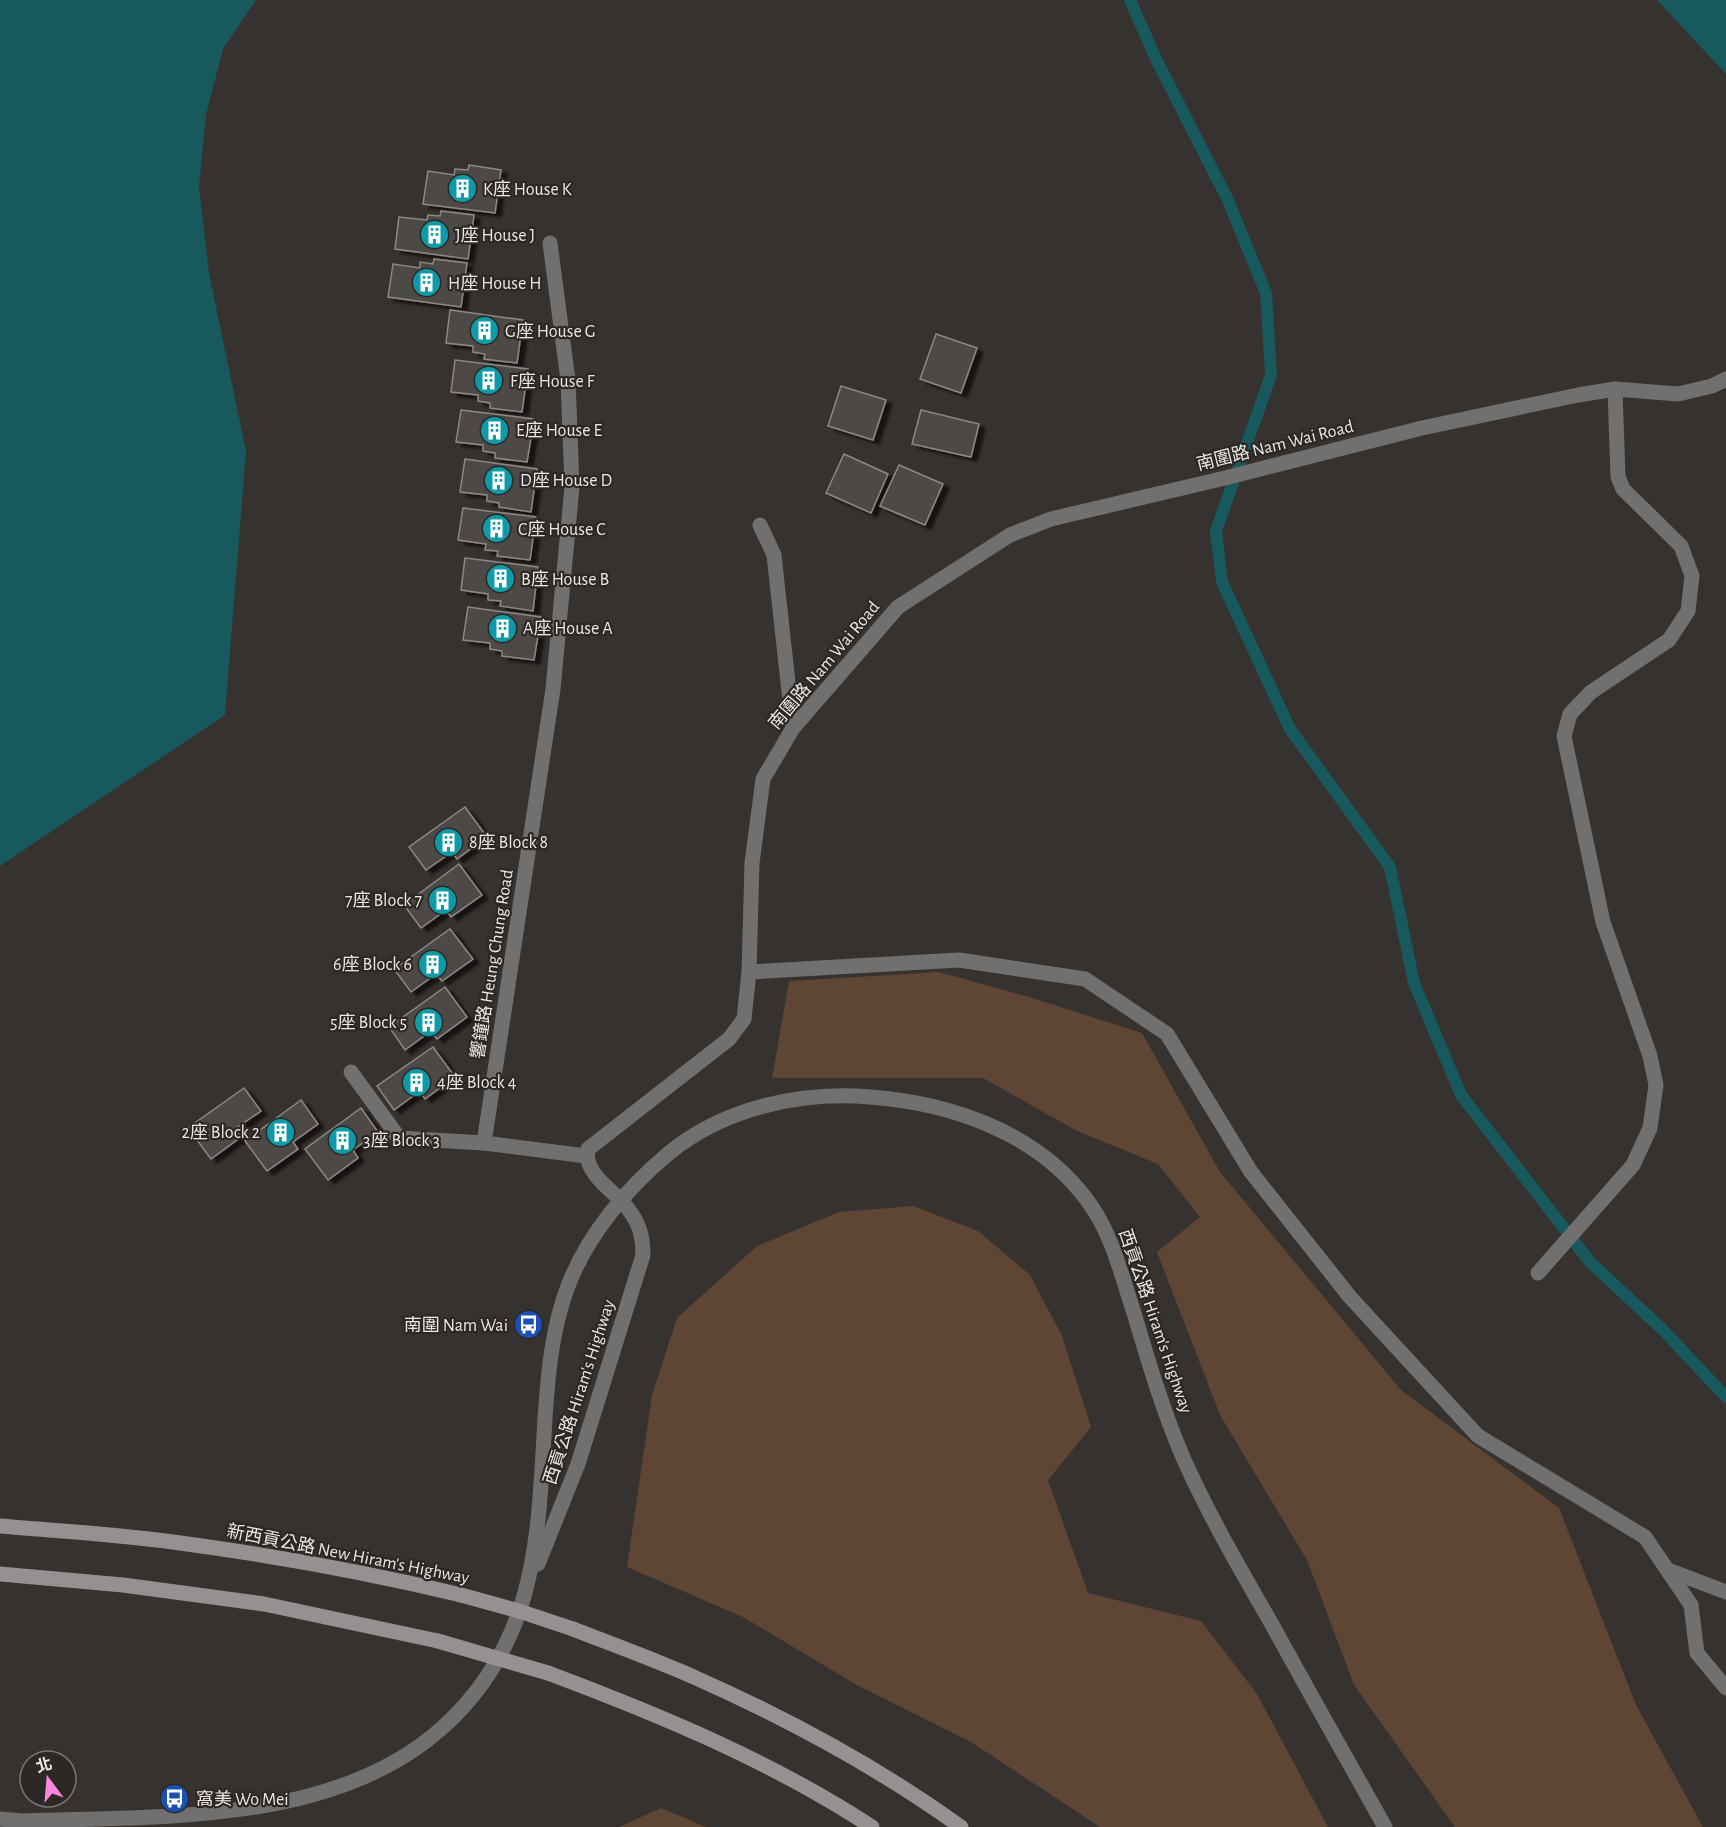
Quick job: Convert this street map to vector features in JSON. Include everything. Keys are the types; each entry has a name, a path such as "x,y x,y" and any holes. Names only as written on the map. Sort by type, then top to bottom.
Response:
{"main road":[{"name":"新西貢公路 New Hiram's Highway","path":"0,1526 171,1541 274,1557 400,1580 519,1611 573,1629 695,1677 802,1729 866,1765 961,1827"},
{"path":"0,1574 123,1585 264,1604 438,1641 548,1673 632,1704 711,1738 778,1772 845,1809 872,1827"}],"street":[{"name":"響鐘路 Heung Chung Road","path":"484,1143 553,689 572,487 568,380 550,243"},
{"name":"南圍路 Nam Wai Road","path":"586,1156 591,1145 729,1039 744,1019 749,972 752,863 763,779 793,728 898,607 1010,535 1051,519 1422,428 1578,395 1615,389 1678,394 1712,386 1726,379"},
{"path":"1538,1273 1633,1165 1650,1128 1656,1085 1650,1056 1603,922 1564,736 1570,714 1591,692 1669,640 1688,611 1692,576 1681,546 1623,489 1618,477 1615,389"},
{"path":"760,525 774,555 793,728"},
{"path":"749,972 958,960 1085,979 1167,1034 1258,1181 1350,1298 1478,1436 1645,1537 1691,1605 1697,1653 1726,1688"},
{"path":"351,1072 399,1138 484,1143 586,1156 587,1162 598,1178 622,1201"},
{"name":"西貢公路 Hiram's Highway","path":"526,1594 539,1520 548,1386 555,1331 566,1291 580,1258 596,1233 622,1201 660,1161 680,1145 724,1120 750,1111 790,1101 840,1095 904,1100 939,1107 971,1117 999,1130 1049,1161 1072,1181 1099,1218 1116,1258 1170,1425 1189,1470 1226,1542 1385,1827"},
{"name":"西貢公路 Hiram's Highway","path":"0,1820 25,1824 182,1815 282,1802 328,1790 372,1774 408,1755 442,1728 464,1706 502,1653 578,1464 643,1255 643,1238 639,1226 622,1201"},
{"path":"1668,1570 1726,1592"}],"shaded area":[{"path":"939,972 1029,997 1142,1033 1220,1172 1401,1390 1559,1508 1636,1705 1703,1827 1455,1827 1354,1685 1307,1560 1220,1415 1157,1252 1200,1217 1158,1164 1077,1131 983,1078 772,1078 789,981"},
{"path":"913,1206 978,1231 1030,1275 1062,1336 1091,1427 1048,1480 1088,1593 1201,1621 1257,1694 1328,1827 1100,1827 971,1742 857,1685 743,1617 627,1567 652,1395 677,1318 757,1246 839,1212"},
{"path":"661,1808 706,1827 619,1827"}],"water":[{"path":"0,0 256,0 223,49 206,115 199,186 209,273 246,451 225,715 0,866"},
{"path":"1657,0 1726,0 1726,74"}],"building":[{"name":"K座 House K","path":"469,165 501,170 495,213 423,204 428,171 454,175 455,169 468,170"},
{"name":"J座 House J","path":"441,211 474,215 468,259 395,249 399,217 427,220 428,215 440,216"},
{"name":"H座 House H","path":"434,259 467,263 461,307 388,297 393,264 420,268 420,262 433,264"},
{"name":"G座 House G","path":"450,310 523,320 517,363 484,359 485,354 473,352 473,346 446,343"},
{"path":"936,334 977,348 961,393 920,379"},
{"name":"F座 House F","path":"455,360 528,369 522,412 490,408 490,403 478,401 478,395 451,392"},
{"path":"841,386 886,400 873,440 828,426"},
{"name":"E座 House E","path":"461,410 534,419 527,462 495,458 495,453 483,451 483,445 456,442"},
{"path":"921,410 979,424 971,457 912,444"},
{"path":"844,454 888,474 871,513 826,493"},
{"name":"D座 House D","path":"465,459 537,469 531,512 499,507 499,503 487,501 487,495 460,492"},
{"path":"899,465 943,484 925,525 880,506"},
{"name":"C座 House C","path":"463,508 536,517 530,560 497,556 498,551 485,550 486,544 458,540"},
{"name":"B座 House B","path":"465,558 538,567 533,611 500,606 501,601 488,600 488,594 461,590"},
{"name":"A座 House A","path":"468,607 541,617 534,660 502,656 502,651 490,649 490,643 463,640"},
{"name":"8座 Block 8","path":"465,807 487,837 457,859 452,852 426,870 409,847"},
{"name":"7座 Block 7","path":"459,864 482,895 451,917 446,910 421,928 404,905"},
{"name":"6座 Block 6","path":"450,929 473,959 442,981 436,974 411,992 394,969"},
{"name":"5座 Block 5","path":"445,987 467,1017 437,1039 431,1031 405,1050 389,1027"},
{"name":"4座 Block 4","path":"433,1047 455,1077 425,1099 420,1091 394,1110 377,1086"},
{"path":"244,1088 261,1111 235,1129 241,1137 211,1159 188,1128"},
{"name":"2座 Block 2","path":"301,1100 318,1124 293,1142 298,1149 267,1171 245,1141"},
{"name":"3座 Block 3","path":"361,1108 378,1132 353,1150 358,1158 328,1180 305,1149"}],"waterway":[{"path":"1130,0 1157,61 1227,198 1266,293 1271,375 1216,531 1222,582 1290,729 1390,867 1414,983 1461,1095 1590,1262 1662,1329 1726,1397"}],"place":[{"name":"K座 House K","path":"462,189"},
{"name":"J座 House J","path":"434,235"},
{"name":"H座 House H","path":"427,283"},
{"name":"G座 House G","path":"484,331"},
{"name":"F座 House F","path":"489,381"},
{"name":"E座 House E","path":"495,430"},
{"name":"D座 House D","path":"499,480"},
{"name":"C座 House C","path":"497,529"},
{"name":"B座 House B","path":"500,579"},
{"name":"A座 House A","path":"502,628"},
{"name":"8座 Block 8","path":"448,842"},
{"name":"7座 Block 7","path":"443,900"},
{"name":"6座 Block 6","path":"433,964"},
{"name":"5座 Block 5","path":"428,1022"},
{"name":"4座 Block 4","path":"416,1082"},
{"name":"2座 Block 2","path":"281,1132"},
{"name":"3座 Block 3","path":"342,1140"},
{"name":"南圍 Nam Wai","path":"529,1325"},
{"name":"窩美 Wo Mei","path":"175,1799"}]}
